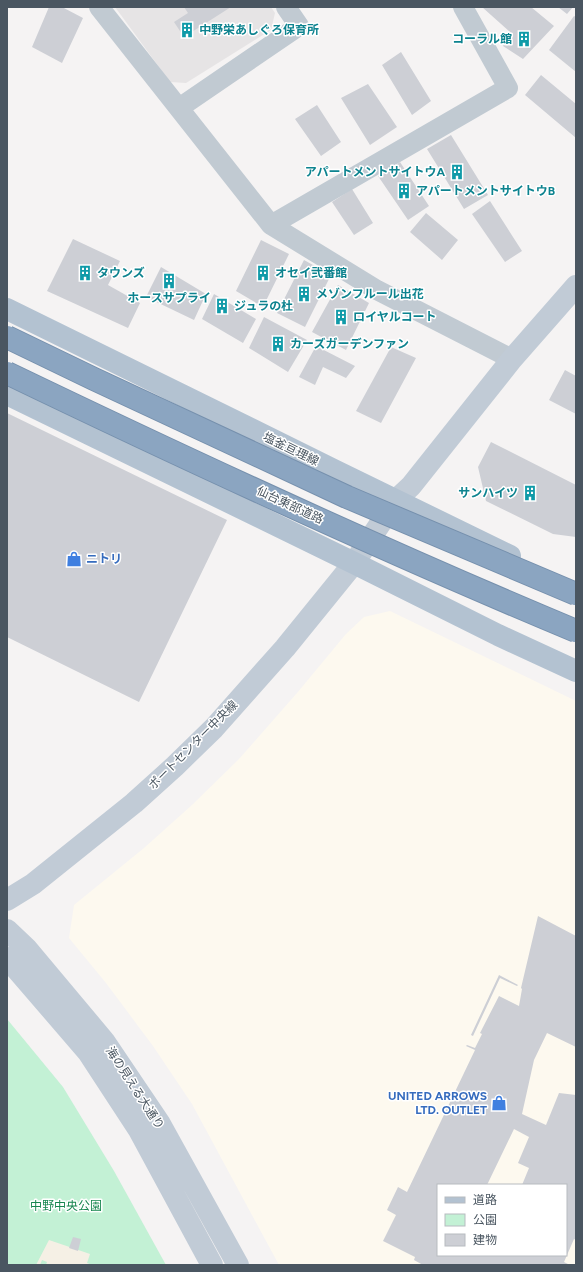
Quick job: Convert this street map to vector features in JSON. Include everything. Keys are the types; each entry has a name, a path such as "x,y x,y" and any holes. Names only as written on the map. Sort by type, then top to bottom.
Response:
{"highway":[{"path":"7,337 347,497 576,594"},
{"name":"仙台東部道路","path":"7,373 327,522 576,631"}],"main road":[{"name":"塩釜亘理線","path":"7,309 576,588"},
{"path":"7,394 498,635 576,671"}],"street":[{"path":"99,7 271,224 377,290 512,359"},
{"path":"178,108 299,26 286,7"},
{"path":"271,224 508,88 463,7"},
{"name":"ポートセンター中央線","path":"7,900 33,884 86,843 134,803 214,728 286,648 354,563 396,500 411,486 512,359 576,286"},
{"name":"海の見える大通り","path":"7,930 27,950 104,1041 160,1124 238,1265"},
{"path":"7,958 88,1052 139,1130 212,1265"}],"shaded area":[{"path":"115,7 271,7 275,13 271,30 186,83 170,82"},
{"path":"390,611 576,701 576,1265 279,1265 192,1104 153,1046 106,983 69,938 74,905 144,848 192,805 239,759 346,634 364,617"}],"green space":[{"name":"中野中央公園","path":"7,1019 63,1087 114,1171 166,1265 7,1265"}],"sand":[{"path":"49,1240 90,1254 87,1263 92,1265 46,1265 47,1262 42,1260 40,1265 36,1265"}],"building":[{"path":"49,7 62,7 83,18 62,63 32,47"},
{"name":"中野栄あしぐろ保育所","path":"184,7 231,7 184,37 174,22 188,13"},
{"name":"コーラル館","path":"482,7 531,7 554,26 523,59 503,46 511,33"},
{"path":"558,7 573,7 567,14"},
{"path":"574,16 576,17 576,72 549,50"},
{"path":"401,52 431,101 412,115 382,65"},
{"path":"541,75 576,104 576,138 525,95"},
{"path":"368,84 397,127 370,145 341,98"},
{"path":"317,105 341,142 321,156 295,119"},
{"name":"アパートメントサイトウA","path":"451,135 488,195 464,209 427,149"},
{"name":"アパートメントサイトウB","path":"400,162 429,206 408,220 378,176"},
{"path":"352,189 373,223 354,235 332,202"},
{"path":"490,201 522,251 505,262 472,214"},
{"path":"426,213 458,240 442,260 410,232"},
{"name":"タウンズ","path":"73,239 120,261 108,285 140,303 128,328 47,291"},
{"name":"オセイ弐番館","path":"261,240 289,254 263,307 236,291"},
{"name":"メゾンフルール出花","path":"304,260 331,275 305,327 277,313"},
{"name":"ホースサプライ","path":"161,267 206,294 194,320 146,297"},
{"name":"ロイヤルコート","path":"338,285 369,303 346,350 312,332"},
{"name":"ジュラの杜","path":"214,294 256,319 243,343 202,319"},
{"name":"カーズガーデンファン","path":"264,317 307,340 288,372 249,348"},
{"path":"316,346 355,366 346,378 323,367 315,385 299,377"},
{"path":"391,347 416,358 381,423 356,411"},
{"path":"565,370 576,376 576,414 549,400"},
{"path":"7,413 227,520 139,702 7,637"},
{"name":"サンハイツ","path":"491,442 576,485 576,537 553,534 486,501 478,467"},
{"path":"538,916 576,936 576,1047 547,1033 534,1060 522,1114 546,1125 559,1093 576,1095 576,1240 574,1239 567,1255 567,1184 522,1184 529,1168 518,1163 529,1137 514,1129 487,1184 437,1184 437,1256 567,1256 564,1262 570,1265 423,1265 414,1260 415,1257 383,1241 396,1215 387,1210 398,1187 407,1192 475,1050 466,1046 475,1048 482,1034 480,1033 499,996 519,1006"},
{"path":"499,975 518,985 517,986 500,978 473,1036 471,1035"},
{"path":"73,1237 81,1239 78,1251 69,1248"}],"place":[{"name":"中野栄あしぐろ保育所","path":"187,30"},
{"name":"コーラル館","path":"524,39"},
{"name":"アパートメントサイトウA","path":"457,172"},
{"name":"アパートメントサイトウB","path":"404,191"},
{"name":"タウンズ","path":"85,273"},
{"name":"オセイ弐番館","path":"263,273"},
{"name":"ホースサプライ","path":"169,281"},
{"name":"メゾンフルール出花","path":"304,294"},
{"name":"ジュラの杜","path":"222,306"},
{"name":"ロイヤルコート","path":"341,317"},
{"name":"カーズガーデンファン","path":"278,344"},
{"name":"サンハイツ","path":"530,493"},
{"name":"ニトリ","path":"74,559"},
{"name":"UNITED ARROWS LTD. OUTLET","path":"499,1103"}]}
